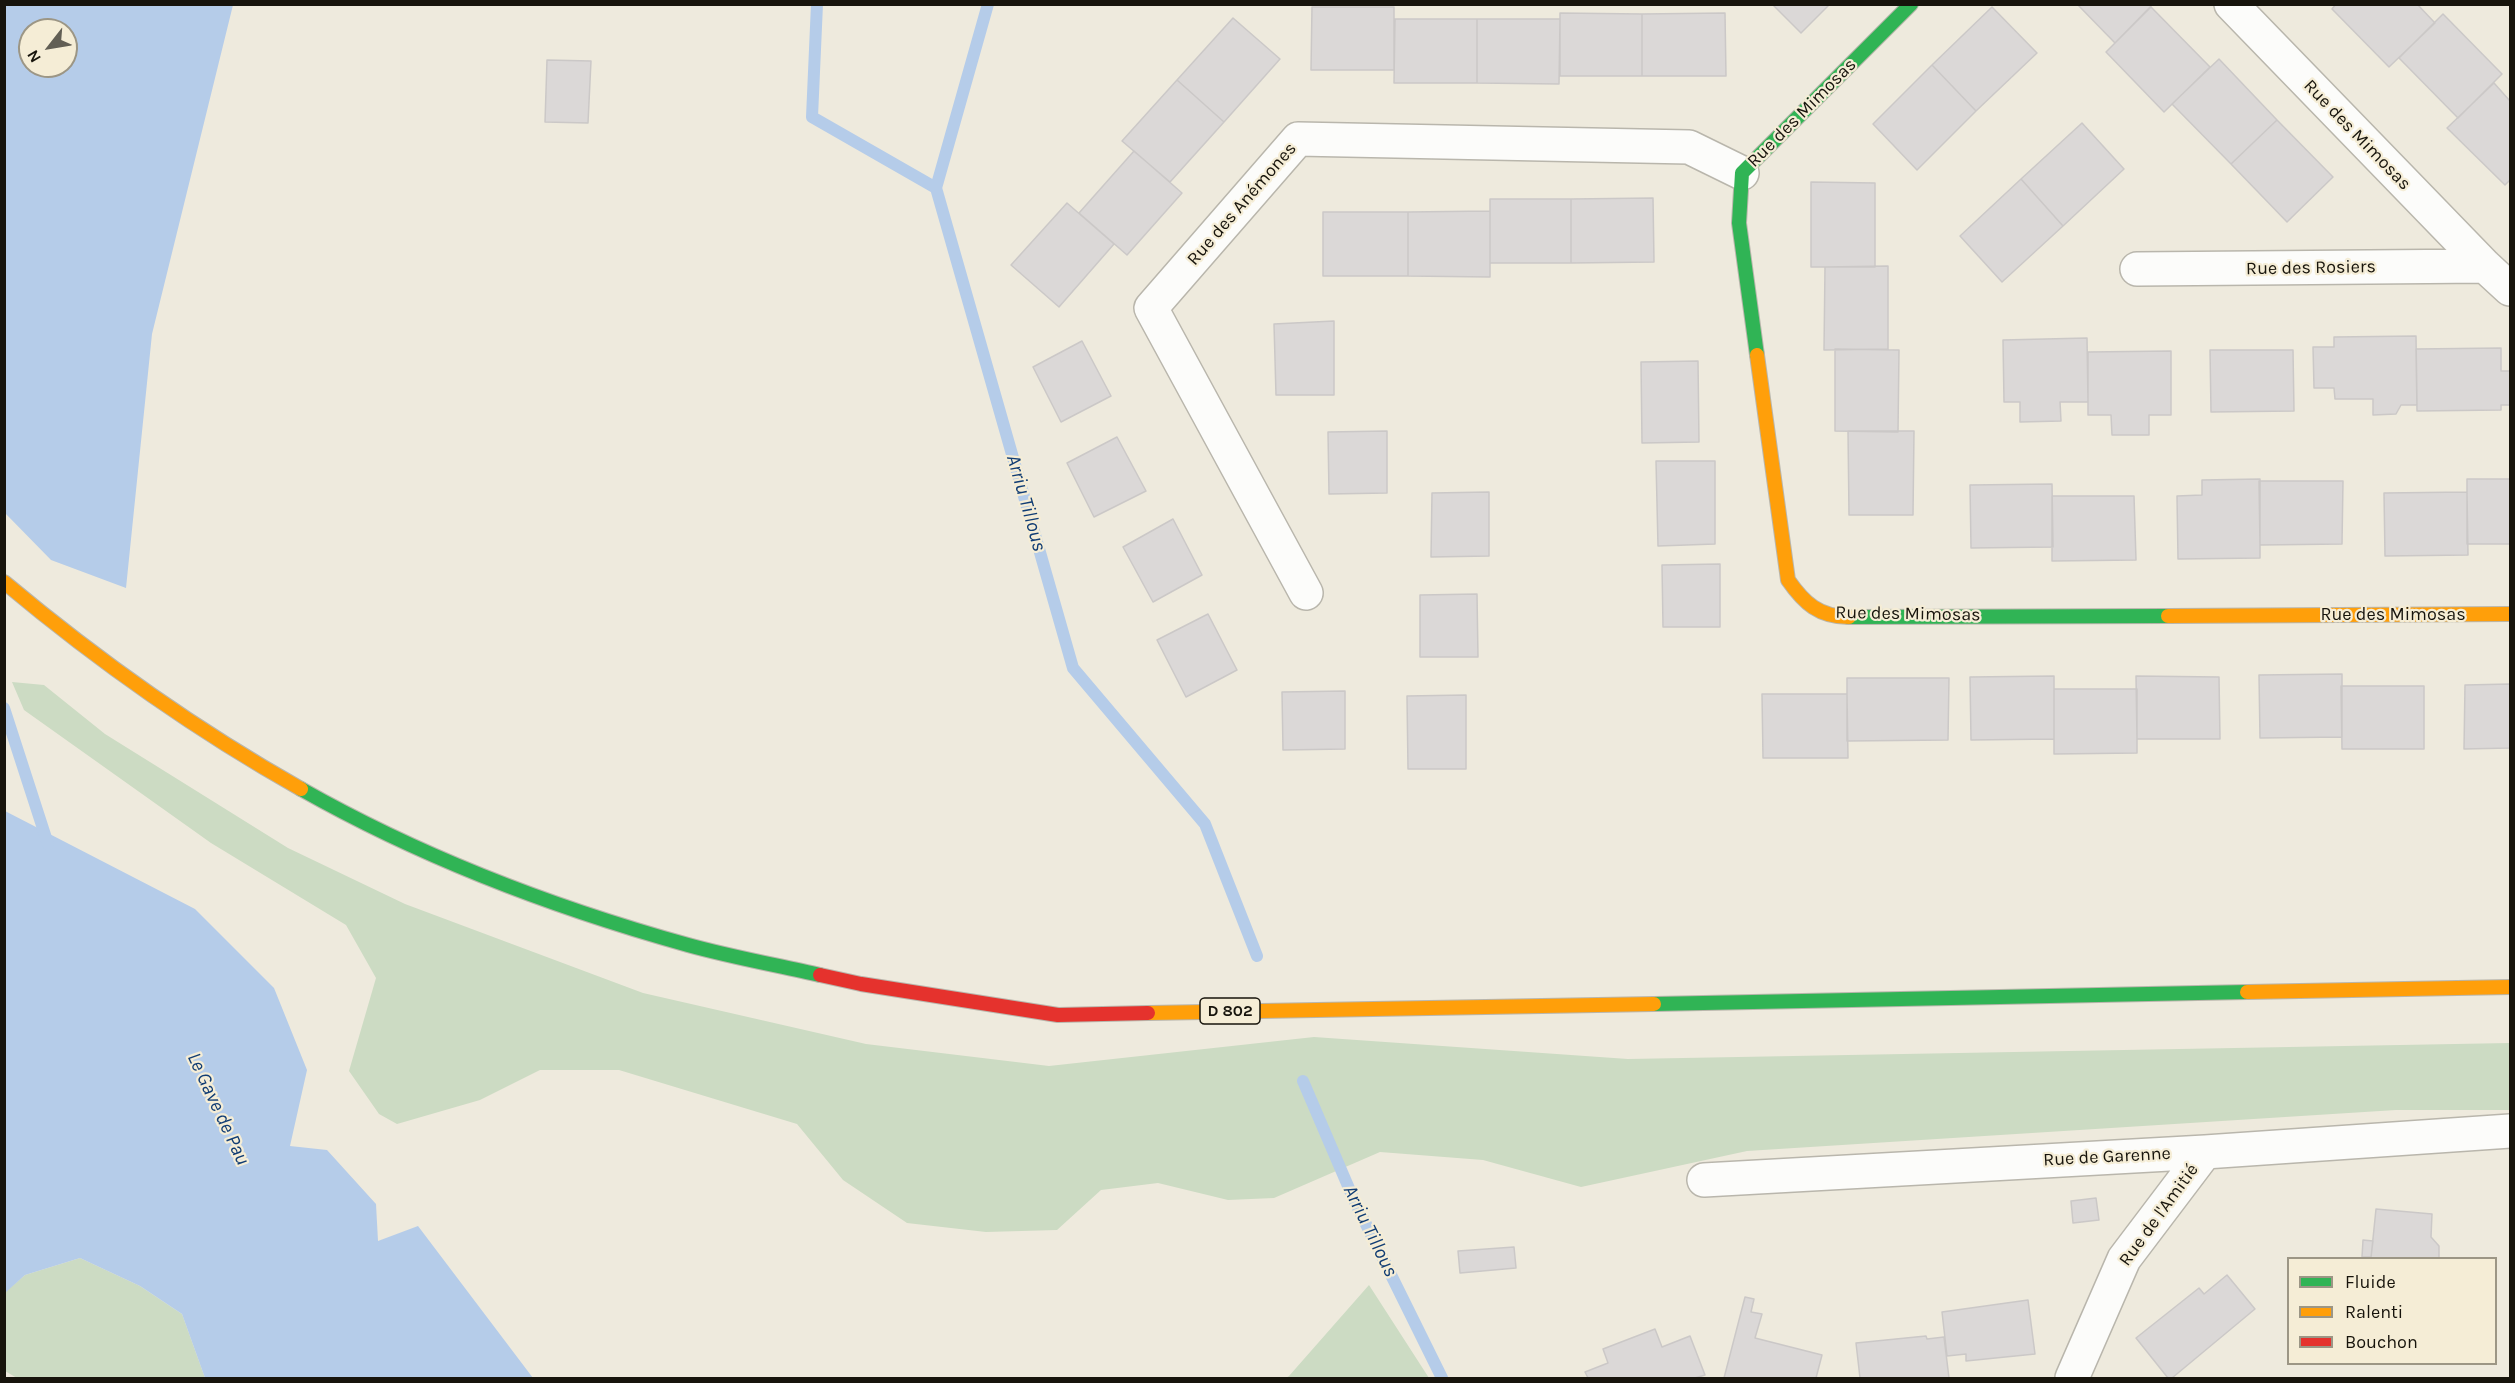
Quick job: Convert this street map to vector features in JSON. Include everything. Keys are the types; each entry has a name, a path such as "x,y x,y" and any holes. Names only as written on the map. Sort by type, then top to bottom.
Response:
{"main road":[{"name":"Rue des Mimosas","path":"1911,4 1742,173 1739,223 1788,580 1804,603 1836,617 2511,614"},
{"name":"D 802","path":"4,582 42,614 228,748 367,826 539,897 688,945 861,984 1058,1015 2511,987"}],"street":[{"name":"Rue des Mimosas","path":"2231,4 2485,266 2511,289"},
{"name":"Rue des Anémones","path":"1306,593 1150,308 1298,139 1689,147 1742,173"},
{"name":"Rue des Rosiers","path":"2137,269 2485,266"},
{"name":"Rue de Garenne","path":"1704,1180 2205,1152 2511,1131"},
{"name":"Rue de l'Amitié","path":"2072,1378 2124,1259 2205,1152"}],"green space":[{"path":"12,682 44,685 105,734 288,848 405,904 643,993 866,1044 1049,1066 1314,1037 1628,1059 2510,1043 2510,1110 2396,1110 1747,1151 1581,1187 1483,1160 1380,1152 1274,1198 1228,1200 1158,1183 1101,1190 1057,1230 986,1232 907,1223 843,1180 797,1124 619,1070 540,1070 480,1100 397,1124 379,1114 349,1071 376,978 346,925 211,843 24,710"},
{"path":"80,1258 140,1286 182,1314 205,1378 17,1378 5,1371 4,1293 25,1275"},
{"path":"1369,1285 1429,1378 1286,1378 1289,1376"}],"water":[{"path":"4,5 233,5 152,334 126,588 51,560 5,513"},
{"name":"Le Gave de Pau","path":"5,811 195,909 274,988 307,1070 290,1146 327,1150 376,1204 378,1241 418,1226 533,1378 205,1378 182,1314 140,1286 80,1258 25,1275 5,1293"}],"building":[{"path":"1772,4 1830,4 1801,33"},
{"path":"2077,4 2153,4 2115,43"},
{"path":"2336,4 2417,4 2435,23 2389,67 2332,9"},
{"path":"1312,7 1394,7 1394,70 1311,70"},
{"path":"1992,7 2037,53 1976,111 1932,65"},
{"path":"2151,7 2210,67 2164,112 2106,52"},
{"path":"1560,13 1642,14 1642,76 1560,76"},
{"path":"1725,13 1726,76 1642,76 1642,14"},
{"path":"2443,14 2502,74 2458,118 2399,58"},
{"path":"1233,18 1280,59 1224,122 1177,80"},
{"path":"1395,19 1477,19 1477,83 1394,83"},
{"path":"1477,19 1560,19 1559,84 1477,83"},
{"path":"2219,59 2277,120 2231,164 2172,104"},
{"path":"547,60 591,61 588,123 545,122"},
{"path":"1932,65 1976,111 1917,170 1873,124"},
{"path":"1177,80 1224,122 1170,182 1122,141"},
{"path":"2494,83 2510,101 2510,180 2505,185 2447,128"},
{"path":"2277,120 2333,177 2287,222 2231,164"},
{"path":"2082,123 2124,169 2063,226 2021,179"},
{"path":"1134,151 1182,193 1127,255 1079,213"},
{"path":"2021,179 2063,226 2002,282 1960,236"},
{"path":"1811,182 1875,183 1875,267 1811,267"},
{"path":"1653,198 1654,262 1571,263 1571,199"},
{"path":"1490,199 1571,199 1571,263 1490,263"},
{"path":"1067,203 1114,244 1059,307 1011,265"},
{"path":"1490,211 1490,277 1408,276 1408,212"},
{"path":"1323,212 1408,212 1408,276 1323,276"},
{"path":"1888,266 1888,349 1824,350 1825,267"},
{"path":"1334,321 1334,395 1276,395 1274,324"},
{"path":"2416,336 2417,405 2401,405 2396,414 2373,415 2373,399 2335,399 2334,388 2314,388 2313,347 2334,347 2334,337"},
{"path":"2087,338 2088,402 2060,402 2061,421 2020,422 2020,402 2004,402 2003,340"},
{"path":"1082,341 1111,396 1061,422 1033,367"},
{"path":"2501,348 2501,371 2510,371 2510,405 2501,405 2501,410 2417,411 2416,349"},
{"path":"1835,349 1899,350 1898,432 1835,431"},
{"path":"2210,350 2293,350 2294,411 2211,412"},
{"path":"2171,351 2171,415 2149,415 2149,435 2112,435 2111,415 2088,415 2088,352"},
{"path":"1698,361 1699,442 1642,443 1641,362"},
{"path":"1387,431 1387,493 1329,494 1328,432"},
{"path":"1848,431 1914,431 1913,515 1849,515"},
{"path":"1117,437 1146,491 1094,517 1067,463"},
{"path":"1656,461 1715,461 1715,544 1658,546"},
{"path":"2260,479 2260,558 2178,559 2177,496 2202,495 2202,480"},
{"path":"2467,479 2510,479 2510,544 2467,544"},
{"path":"2259,481 2343,481 2342,544 2260,545"},
{"path":"2052,484 2053,547 1971,548 1970,485"},
{"path":"1489,492 1489,556 1431,557 1432,493"},
{"path":"2467,492 2468,555 2385,556 2384,493"},
{"path":"2052,496 2134,496 2136,560 2052,561"},
{"path":"1173,519 1202,575 1153,602 1123,547"},
{"path":"1720,564 1720,627 1663,627 1662,565"},
{"path":"1477,594 1478,657 1420,657 1420,595"},
{"path":"1208,614 1237,670 1186,697 1157,640"},
{"path":"2342,674 2342,737 2260,738 2259,675"},
{"path":"2054,676 2054,739 1971,740 1970,677"},
{"path":"2136,676 2219,677 2220,739 2137,739"},
{"path":"1847,678 1949,678 1948,740 1847,741"},
{"path":"2510,684 2510,748 2464,749 2465,685"},
{"path":"2341,686 2424,686 2424,749 2342,749"},
{"path":"2054,689 2137,689 2137,753 2054,754"},
{"path":"1345,691 1345,749 1283,750 1282,692"},
{"path":"1762,694 1847,694 1848,758 1763,758"},
{"path":"1466,695 1466,769 1408,769 1407,696"},
{"path":"2096,1198 2099,1220 2073,1223 2071,1201"},
{"path":"2376,1209 2432,1214 2431,1237 2439,1246 2439,1257 2371,1257"},
{"path":"2363,1240 2373,1241 2371,1257 2362,1257"},
{"path":"1514,1247 1516,1268 1460,1273 1458,1251"},
{"path":"2227,1275 2255,1309 2172,1378 2168,1378 2136,1338 2199,1288 2204,1294"},
{"path":"1745,1297 1754,1299 1751,1312 1762,1314 1755,1338 1822,1355 1816,1378 1724,1378"},
{"path":"2028,1300 2035,1354 1966,1361 1966,1354 1947,1356 1942,1312"},
{"path":"1655,1329 1662,1347 1690,1336 1705,1375 1695,1378 1588,1378 1585,1372 1608,1363 1603,1349"},
{"path":"1926,1336 1927,1339 1944,1337 1949,1378 1860,1378 1856,1343"}],"waterway":[{"path":"817,4 812,117 936,188"},
{"name":"Arriu Tillous","path":"988,4 936,188 1073,668 1205,824 1257,956"},
{"path":"4,708 48,844"},
{"name":"Arriu Tillous","path":"1303,1081 1354,1200 1442,1378"}],"traffic: fast":[{"path":"1757,355 1739,223 1742,173 1911,4"},
{"path":"1849,617 2168,616"},
{"path":"301,789 393,837 490,879 588,915 688,945 820,975"},
{"path":"1654,1004 2247,992"}],"traffic: slow":[{"path":"1757,355 1788,580 1813,607 1829,614 1849,617"},
{"path":"4,582 74,639 185,718 301,789"},
{"path":"2168,616 2510,614"},
{"path":"2247,992 2510,987"},
{"path":"1148,1013 1654,1004"}],"traffic: jam":[{"path":"820,975 861,984 1058,1015 1148,1013"}]}
